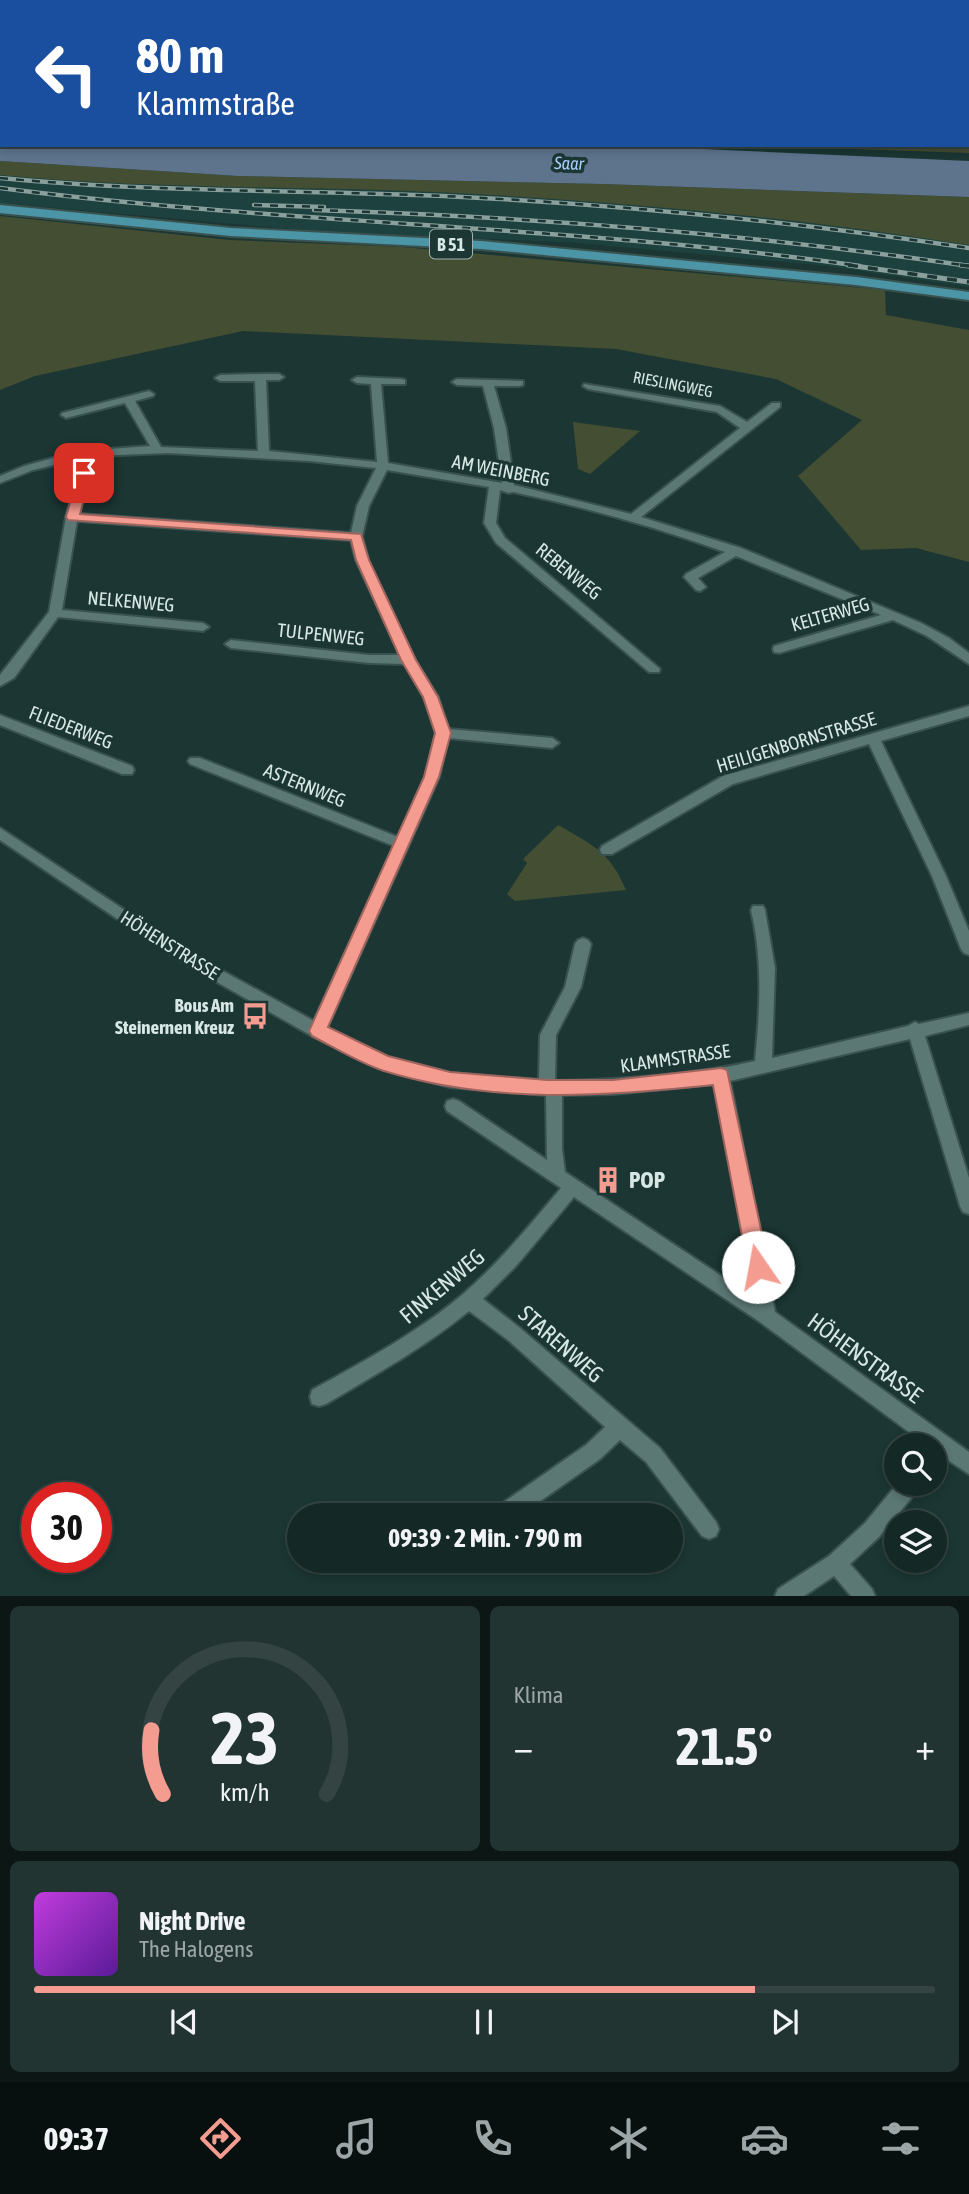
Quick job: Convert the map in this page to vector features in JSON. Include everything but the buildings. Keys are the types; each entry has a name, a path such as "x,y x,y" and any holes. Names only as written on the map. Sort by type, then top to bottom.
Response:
{"main road":[{"name":"B 51","path":"0,209 232,232 481,245 902,286 969,296"}],"street":[{"path":"260,377 264,454"},
{"path":"220,378 279,377"},
{"path":"357,380 376,383 401,382"},
{"path":"457,382 519,383"},
{"path":"318,1031 432,777 443,733 431,697 409,660 362,560 356,537 363,506 383,466 376,383"},
{"path":"488,383 500,428 509,490"},
{"name":"RIESLINGWEG","path":"588,386 720,409 747,427"},
{"path":"66,415 149,394"},
{"path":"128,398 156,448"},
{"path":"634,517 776,405"},
{"name":"AM WEINBERG","path":"0,480 47,461 90,451 156,448 264,454 383,466 634,517 737,551 956,646 969,660"},
{"path":"0,682 9,676 55,613 72,517 90,451"},
{"name":"REBENWEG","path":"495,487 490,523 500,540 654,669"},
{"path":"72,517 356,537"},
{"path":"701,587 690,577 737,551"},
{"name":"NELKENWEG","path":"55,613 204,627"},
{"name":"KELTERWEG","path":"779,649 893,617"},
{"name":"TULPENWEG","path":"230,644 369,659 409,660"},
{"name":"HEILIGENBORNSTRASSE","path":"607,850 728,780 969,712"},
{"name":"FLIEDERWEG","path":"0,720 127,770"},
{"path":"443,733 552,743"},
{"path":"873,739 939,876 969,949"},
{"name":"ASTERNWEG","path":"195,761 402,844"},
{"name":"HÖHENSTRASSE","path":"0,833 185,957 318,1031 384,1063"},
{"path":"758,911 767,943 770,987 763,1064"},
{"path":"557,1174 548,1035 573,987 583,944"},
{"name":"KLAMMSTRASSE","path":"384,1063 450,1080 551,1088 613,1087 721,1076 915,1029 969,1019"},
{"path":"915,1029 969,1206"},
{"path":"721,1076 766,1316"},
{"name":"HÖHENSTRASSE","path":"453,1106 766,1316 917,1433"},
{"name":"FINKENWEG","path":"319,1397 409,1346 469,1300 513,1257 573,1186"},
{"name":"STARENWEG","path":"469,1300 514,1334 653,1455 709,1529"},
{"path":"520,1503 593,1452 620,1427"},
{"name":"HÖHENSTRASSE","path":"947,1454 969,1464"},
{"path":"785,1595 836,1563 872,1530 900,1496"},
{"path":"836,1563 865,1595"}],"shaded area":[{"path":"0,167 621,187 969,239 969,287 827,266 578,243 311,231 0,203"}],"green space":[{"path":"800,147 969,147 969,153"},
{"path":"0,161 239,176 604,184 969,197 969,245 769,218 567,200 433,192 54,180 0,175"},
{"path":"0,216 230,240 402,247 885,290 886,315 969,330 969,562 916,548 861,550 798,476 862,420 776,379 616,349 243,331 35,376 0,390"},
{"path":"573,422 640,431 590,474 578,469"},
{"path":"558,825 607,858 626,890 515,901 507,894 527,863 523,859"}],"water":[{"name":"Saar","path":"0,147 656,147 969,161 969,197 604,184 239,176 0,161"}],"railway":[{"path":"0,178 111,186 443,196 575,204 773,222 969,248"},
{"path":"0,188 215,210 646,242 860,266"},
{"path":"254,205 324,207"},
{"path":"314,210 560,222 724,236 969,266 960,265"},
{"path":"848,265 969,282"}],"place":[{"name":"Bous Am Steinernen Kreuz","path":"255,1016"},
{"name":"POP","path":"608,1180"}],"route":[{"path":"84,473 72,517 356,537 362,560 409,660 431,697 443,733 432,777 318,1031 384,1063 450,1080 547,1088 613,1087 721,1076 758,1267"}]}
